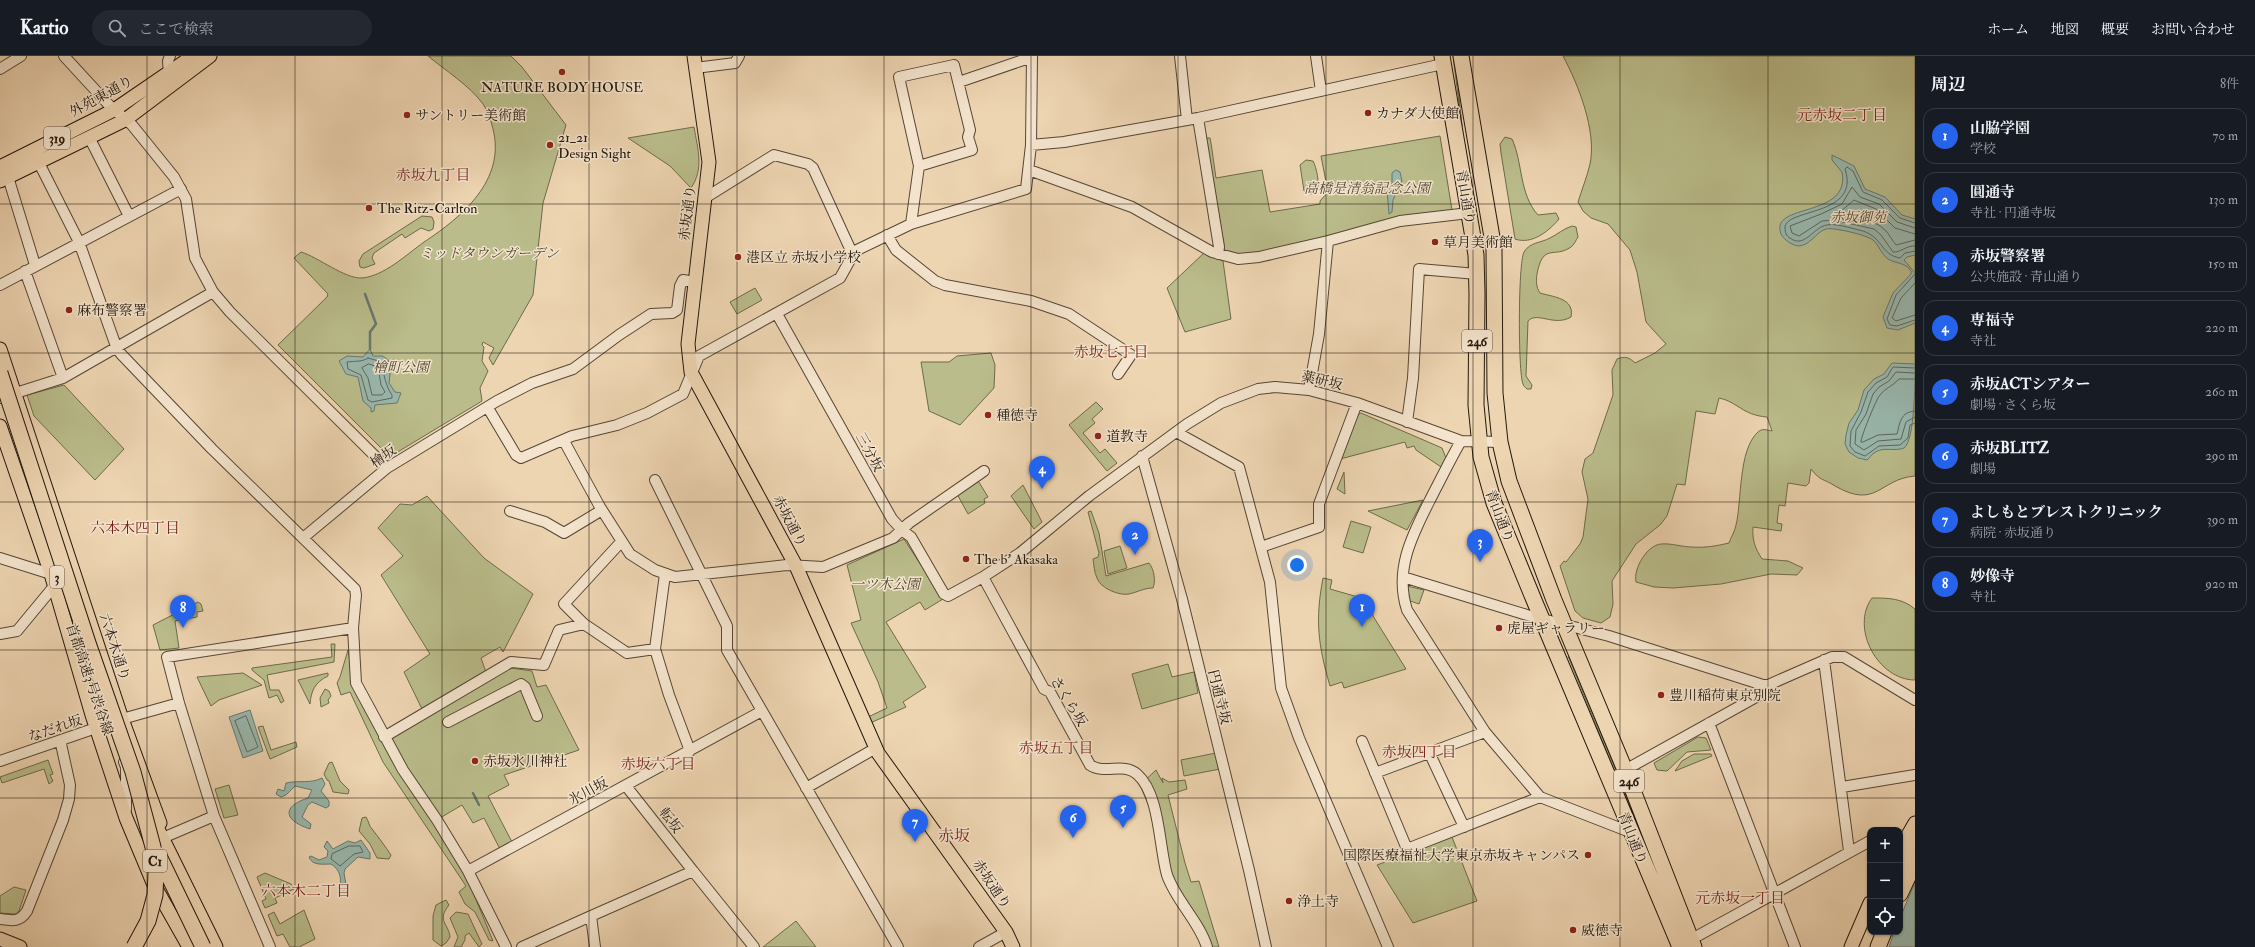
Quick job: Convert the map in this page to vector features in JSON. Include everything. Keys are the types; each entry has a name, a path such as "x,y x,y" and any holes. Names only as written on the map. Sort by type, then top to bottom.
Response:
{"highway":[{"name":"青山通り","path":"1461,56 1494,249 1495,393 1500,442 1516,503 1624,770 1690,945"},
{"name":"青山通り","path":"1442,60 1469,213 1477,274 1476,405 1468,441 1481,457 1494,503 1665,917 1690,945"},
{"name":"首都高速3号渋谷線","path":"0,373 88,643 133,772"},
{"name":"首都高速3号渋谷線","path":"3,396 78,645 115,752 157,850 203,947"},
{"name":"3","path":"115,752 144,840 150,882 149,895 143,919 126,947"},
{"name":"C1","path":"133,772 153,847 156,883 148,921 134,947"},
{"name":"3","path":"133,772 164,844 215,947"},
{"path":"1902,863 1909,839"},
{"path":"1903,888 1915,862"},
{"path":"1665,917 1674,947"},
{"path":"1868,947 1874,935"},
{"path":"1878,947 1883,935"}],"main road":[{"name":"外苑東通り","path":"2,173 38,148 114,110 169,74 193,56"},
{"name":"外苑東通り","path":"2,173 39,164 89,137 125,120 210,56"},
{"name":"赤坂通り","path":"694,62 709,162 688,344 691,372 796,566 876,748 1006,932 1013,947"},
{"name":"六本木通り","path":"0,349 3,396 165,836 220,947"},
{"path":"3,396 55,552 53,579"},
{"path":"0,426 4,448 53,579 96,728 126,818 154,885 189,947"},
{"path":"1909,839 1915,823"},
{"path":"129,947 137,938 146,920 154,885"},
{"path":"1851,947 1867,910"},
{"path":"1871,947 1874,935"},
{"path":"0,938 20,947"}],"street":[{"path":"0,70 21,56"},
{"path":"64,56 125,120 174,177 186,199 194,258 213,292 230,312 387,468"},
{"path":"169,74 168,61 170,56"},
{"path":"694,62 735,63 739,56"},
{"path":"1180,56 1187,120"},
{"path":"1316,56 1321,91"},
{"path":"488,408 518,457 528,456 564,441 572,436 617,425 653,410 683,394 699,356 840,278 855,251 911,224 1026,189 1031,145 1032,57 959,82"},
{"path":"1031,145 1072,140 1198,118 1321,91 1442,60"},
{"path":"911,224 919,166 899,77 954,65 970,130 968,137 972,150 919,166"},
{"path":"1198,118 1219,247 1218,254"},
{"path":"89,137 128,216"},
{"path":"38,148 39,164 79,242 117,348 212,449 354,590 356,595 353,628 356,683 384,737 468,871 506,947"},
{"path":"705,198 774,155 808,164 813,168 853,255"},
{"path":"1029,170 1132,207 1218,254 1238,259 1259,257 1328,241 1400,221 1469,213"},
{"path":"2,173 35,266"},
{"path":"0,285 181,189"},
{"path":"887,235 896,250 935,281 945,285 1031,301 1069,314 1131,355 1118,374"},
{"path":"1309,390 1319,334 1328,241"},
{"path":"1407,422 1413,378 1419,269 1477,274"},
{"path":"25,271 63,378"},
{"name":"檜坂","path":"303,538 387,468 532,383 572,369 619,334 651,314 672,313 677,310 680,286 683,280 695,282"},
{"path":"3,396 63,378 213,292"},
{"name":"三分坂","path":"777,314 892,519 911,537 944,594 948,596"},
{"name":"薬研坂","path":"948,596 983,577 1020,553 1142,456 1176,432 1221,403 1258,389 1275,387 1309,390 1357,403 1407,422 1468,441 1500,442"},
{"path":"1261,547 1319,527 1319,504 1357,403"},
{"path":"1176,432 1239,467 1270,582 1282,688 1299,738 1388,947"},
{"path":"564,441 602,510 630,554 655,570 675,577 702,576 787,565 823,567 893,538 903,531 909,523 984,470"},
{"path":"1468,441 1416,526 1406,551 1403,576 1404,602 1412,620 1485,732 1540,797 1630,832"},
{"name":"円通寺坂","path":"1142,456 1182,599 1249,870 1266,947"},
{"path":"655,480 727,626 726,650 898,947"},
{"path":"510,511 545,522 564,533 602,510"},
{"path":"621,542 564,604 584,624 627,653 655,649"},
{"path":"0,558 53,579 17,631 0,634"},
{"path":"665,574 655,649 669,695 690,751"},
{"path":"1403,576 1565,625 1609,636 1763,685 1768,685 1835,656 1844,658 1915,700"},
{"name":"さくら坂","path":"983,577 1044,689 1050,692 1090,765 1101,770 1124,768 1136,773 1142,781 1159,822 1162,853 1168,876 1207,947"},
{"path":"384,737 511,662 544,665 559,630 584,624"},
{"path":"270,947 214,816 179,703 168,656 353,628"},
{"path":"1824,660 1842,787 1849,852"},
{"path":"448,722 521,684 525,687 537,716"},
{"path":"1624,770 1758,696 1763,685"},
{"name":"なだれ坂","path":"0,761 122,719 179,703"},
{"name":"氷川坂","path":"468,871 762,711"},
{"path":"122,719 118,722 114,729 126,767 126,818"},
{"path":"1709,724 1795,947"},
{"path":"1375,773 1485,732"},
{"path":"0,920 20,920 27,911 63,820 70,791 61,744 62,740"},
{"path":"1362,741 1407,849 1540,797"},
{"path":"806,788 876,748"},
{"path":"1429,752 1464,827"},
{"path":"1842,787 1915,775"},
{"name":"転坂","path":"626,786 754,947"},
{"path":"165,836 214,816"},
{"path":"1690,945 1774,892 1867,843"},
{"path":"522,947 693,871"},
{"path":"591,916 595,947"},
{"path":"979,947 1006,932"}],"green space":[{"path":"428,56 511,56 522,67 566,125 543,203 533,295 493,365 489,358 494,348 483,342 482,345 484,347 482,361 488,371 480,388 482,401 391,456 386,453 278,345 327,297 328,294 294,258 301,252 340,272 355,277 362,278 378,273 387,269 453,221 478,195 487,181 493,165 495,147 493,129 486,110 483,104 471,91 457,78"},
{"path":"1453,56 1455,56 1462,126"},
{"name":"赤坂御苑","path":"1563,56 1915,56 1915,476 1903,478 1877,491 1860,495 1849,493 1822,479 1811,469 1809,483 1806,486 1788,483 1785,506 1779,505 1777,523 1782,524 1781,531 1753,527 1753,536 1756,547 1762,559 1788,561 1803,568 1797,575 1771,574 1721,584 1673,588 1654,587 1636,582 1637,571 1642,558 1656,545 1665,544 1688,547 1715,546 1729,543 1735,530 1747,451 1758,432 1761,430 1772,431 1767,417 1752,414 1731,402 1719,398 1715,414 1696,411 1685,485 1677,484 1667,516 1660,525 1636,544 1612,581 1613,604 1610,617 1601,623 1583,618 1575,611 1560,566 1564,561 1566,562 1580,544 1583,537 1588,499 1582,472 1585,459 1593,453 1613,395 1612,370 1617,359 1627,358 1631,359 1635,363 1655,353 1666,344 1646,322 1637,272 1630,250 1608,224 1591,218 1583,211 1578,202 1590,164 1591,137 1585,108 1575,80"},
{"path":"694,127 699,166 698,174 691,188 670,166 628,138"},
{"name":"高橋是清翁記念公園","path":"1440,136 1452,210 1259,253 1240,256 1225,251 1206,140 1207,138 1210,138 1216,178 1262,170 1270,212 1320,204 1320,201 1328,192 1321,156"},
{"path":"1505,137 1512,139 1518,158 1524,188 1532,207 1538,215 1556,213 1559,219 1540,236 1528,240 1515,239 1500,144"},
{"path":"1306,160 1313,161 1316,168 1318,190 1311,194 1304,191 1300,165"},
{"path":"422,216 432,217 434,222 433,229 429,231 421,228 405,238 402,234 374,253 372,258 375,264 364,268 360,267 359,261 363,254"},
{"path":"1572,226 1576,227 1578,237 1574,244 1565,250 1550,253 1542,258 1539,264 1536,282 1540,293 1562,299 1570,306 1571,317 1565,320 1532,318 1528,321 1526,376 1532,385 1531,389 1527,389 1523,385 1520,360 1520,296 1522,260 1524,252 1532,244 1547,240"},
{"path":"1205,252 1223,261 1231,319 1185,332 1167,288"},
{"path":"755,288 762,300 737,314 730,302"},
{"path":"991,353 995,365 994,388 960,425 929,411 921,362 949,362 957,356"},
{"path":"64,385 124,449 95,480 34,416 27,395"},
{"path":"1096,402 1103,409 1092,419 1095,423 1083,433 1100,453 1105,449 1117,463 1107,471 1069,425"},
{"path":"1361,413 1442,448 1446,458 1441,467 1416,450 1414,446 1407,448 1405,442 1340,459 1357,415"},
{"path":"1344,472 1345,494 1337,489"},
{"path":"977,479 988,497 984,499 985,503 968,514 957,494"},
{"path":"1023,485 1042,522 1034,529 1011,496"},
{"path":"427,496 484,558 533,594 503,652 500,647 481,658 486,672 422,709 404,672 430,654 381,575 403,556 378,528 400,504 412,505"},
{"path":"1423,500 1407,530 1368,511"},
{"path":"1091,511 1099,533 1106,576 1149,563 1154,575 1153,588 1144,589 1129,594 1120,594 1106,588 1099,582 1095,573 1093,559 1098,557 1099,553 1088,512"},
{"path":"1351,521 1371,527 1363,553 1343,547"},
{"name":"一ツ木公園","path":"904,539 943,599 925,610 920,602 886,622 926,687 903,702 906,707 868,724 866,718 887,708 878,682 851,623 861,620 847,565"},
{"path":"1120,546 1127,568 1108,574 1104,551"},
{"path":"1323,578 1332,580 1330,589 1372,601 1373,616 1406,669 1344,688 1342,682 1330,686 1320,645 1319,632 1319,607"},
{"path":"1407,586 1424,590 1419,604 1410,601"},
{"path":"1872,598 1900,601 1915,609 1915,680 1902,678 1890,671 1879,662 1871,650 1866,637 1864,623 1866,610"},
{"path":"198,602 201,604 203,611 197,612 197,617 175,621 179,648 160,650 153,625"},
{"path":"331,644 335,644 334,662 267,675 270,690 279,690 284,701 281,703 277,695 269,698 264,680 252,670 252,668 332,657"},
{"path":"348,650 354,687 464,870 493,941 489,940 475,912 465,904 459,892 466,886 383,762 350,692 341,695 337,683"},
{"path":"1569,655 1659,877 1658,878 1568,656"},
{"path":"1168,664 1172,677 1194,672 1198,693 1142,709 1132,674"},
{"name":"赤坂氷川神社","path":"511,668 532,671 537,687 546,685 579,750 504,775 509,785 488,796 513,844 501,851 484,818 473,823 462,805 440,818 387,738 505,669"},
{"path":"243,673 262,685 219,700 211,706 197,677"},
{"path":"328,673 328,676 314,687 310,704 298,680"},
{"path":"325,689 329,691 331,696 328,700 329,703 321,707 320,698"},
{"path":"263,726 271,750 296,742 297,747 270,759 258,727"},
{"path":"1698,737 1706,738 1711,750 1687,752 1667,771 1657,770 1654,763"},
{"path":"1216,753 1220,769 1184,776 1181,760"},
{"path":"1694,754 1711,754 1712,756 1675,771 1682,761"},
{"path":"48,760 53,774 50,775 53,781 49,784 44,769 2,783 0,777"},
{"path":"332,762 340,781 349,790 348,794 333,792 329,781 324,774 329,763"},
{"path":"1156,770 1163,783 1162,778 1169,782 1185,780 1187,789 1168,795 1191,882 1199,881 1219,947 1203,947 1201,937 1170,893 1157,825 1140,785"},
{"path":"229,785 238,815 224,818 215,789"},
{"path":"366,817 371,828 391,855 389,859 377,858 370,844 359,831 362,818"},
{"path":"1452,837 1477,901 1413,923 1377,865"},
{"path":"265,873 291,884 294,889 275,898 277,903 265,908 262,901 266,899 257,877"},
{"path":"14,887 26,890 19,911 16,914 0,913 0,896"},
{"path":"446,900 449,905 445,910 443,919 450,937 446,943 441,946 433,940 433,916 436,905"},
{"path":"304,910 315,939 299,947 290,947 283,934 277,936 268,915 274,912 280,924"},
{"path":"456,912 468,914 482,944 479,947 469,933 465,936 465,940 461,947 454,947 458,937 450,918"},
{"path":"796,921 816,947 763,947"}],"water":[{"path":"1832,155 1854,166 1865,189 1885,197 1902,215 1915,219 1915,255 1907,257 1904,260 1915,273 1915,323 1898,330 1887,328 1883,317 1893,293 1911,274 1911,271 1906,266 1888,259 1877,244 1870,238 1842,230 1826,229 1806,244 1798,246 1788,242 1781,234 1781,224 1787,217 1823,204 1835,197 1841,187 1842,172 1832,160"},
{"path":"1396,170 1400,172 1402,181 1393,200 1392,212 1389,214 1387,190 1392,185 1392,173"},
{"path":"370,349 373,356 383,356 389,361 386,364 390,374 389,383 395,392 401,393 397,403 375,405 374,411 371,412 371,408 363,401 358,377 346,374 339,361 347,356 363,357"},
{"path":"1892,363 1915,364 1914,409 1908,443 1904,448 1877,451 1867,460 1858,458 1849,452 1845,444 1849,423 1858,410 1864,390 1874,379 1884,374"},
{"path":"250,710 263,751 243,758 229,717"},
{"path":"322,778 325,784 321,791 329,801 329,806 326,808 312,802 308,805 302,817 311,824 310,829 295,822 289,814 293,806 308,798 312,790 295,786 286,795 281,797 276,794 278,789 284,791 286,783 313,781"},
{"path":"361,840 370,853 370,859 358,857 345,869 344,873 347,891 338,893 340,877 335,867 331,864 315,863 310,860 309,857 311,856 319,860 327,857 328,851 324,847 327,841 333,849 348,841 355,843"},
{"path":"1915,882 1915,947 1889,947 1893,935 1903,935 1903,911"}],"waterway":[{"path":"365,294 376,324 370,332 370,349"},
{"path":"473,793 479,805"}],"place":[{"name":"NATURE BODY HOUSE","path":"562,72"},
{"name":"カナダ大使館","path":"1368,113"},
{"name":"サントリー美術館","path":"407,115"},
{"name":"21_21 Design Sight","path":"550,145"},
{"name":"The Ritz-Carlton","path":"369,208"},
{"name":"草月美術館","path":"1435,242"},
{"name":"港区立 赤坂小学校","path":"738,257"},
{"name":"麻布警察署","path":"69,310"},
{"name":"種徳寺","path":"988,415"},
{"name":"道教寺","path":"1098,436"},
{"name":"専福寺","path":"1042,489"},
{"name":"圓通寺","path":"1135,555"},
{"name":"The b' Akasaka","path":"966,559"},
{"name":"赤坂警察署","path":"1480,562"},
{"name":"山脇学園","path":"1362,627"},
{"name":"妙像寺","path":"183,628"},
{"name":"虎屋ギャラリー","path":"1499,628"},
{"name":"豊川稲荷東京別院","path":"1661,695"},
{"name":"赤坂氷川神社","path":"475,761"},
{"name":"赤坂ACTシアター","path":"1123,828"},
{"name":"赤坂BLITZ","path":"1073,838"},
{"name":"よしもとブレストクリニック","path":"915,842"},
{"name":"国際医療福祉大学東京赤坂キャンパス","path":"1588,855"},
{"name":"浄土寺","path":"1289,901"},
{"name":"威徳寺","path":"1573,930"}],"district":[{"name":"元赤坂二丁目","path":"1842,115"},
{"name":"赤坂九丁目","path":"433,175"},
{"name":"赤坂七丁目","path":"1111,352"},
{"name":"六本木四丁目","path":"135,528"},
{"name":"赤坂五丁目","path":"1056,748"},
{"name":"赤坂四丁目","path":"1419,752"},
{"name":"赤坂六丁目","path":"658,764"},
{"name":"赤坂","path":"954,835"},
{"name":"六本木二丁目","path":"306,891"},
{"name":"元赤坂一丁目","path":"1740,898"}],"park label":[{"name":"ミッドタウンガーデン","path":"489,253"},
{"name":"檜町公園","path":"401,367"}]}
